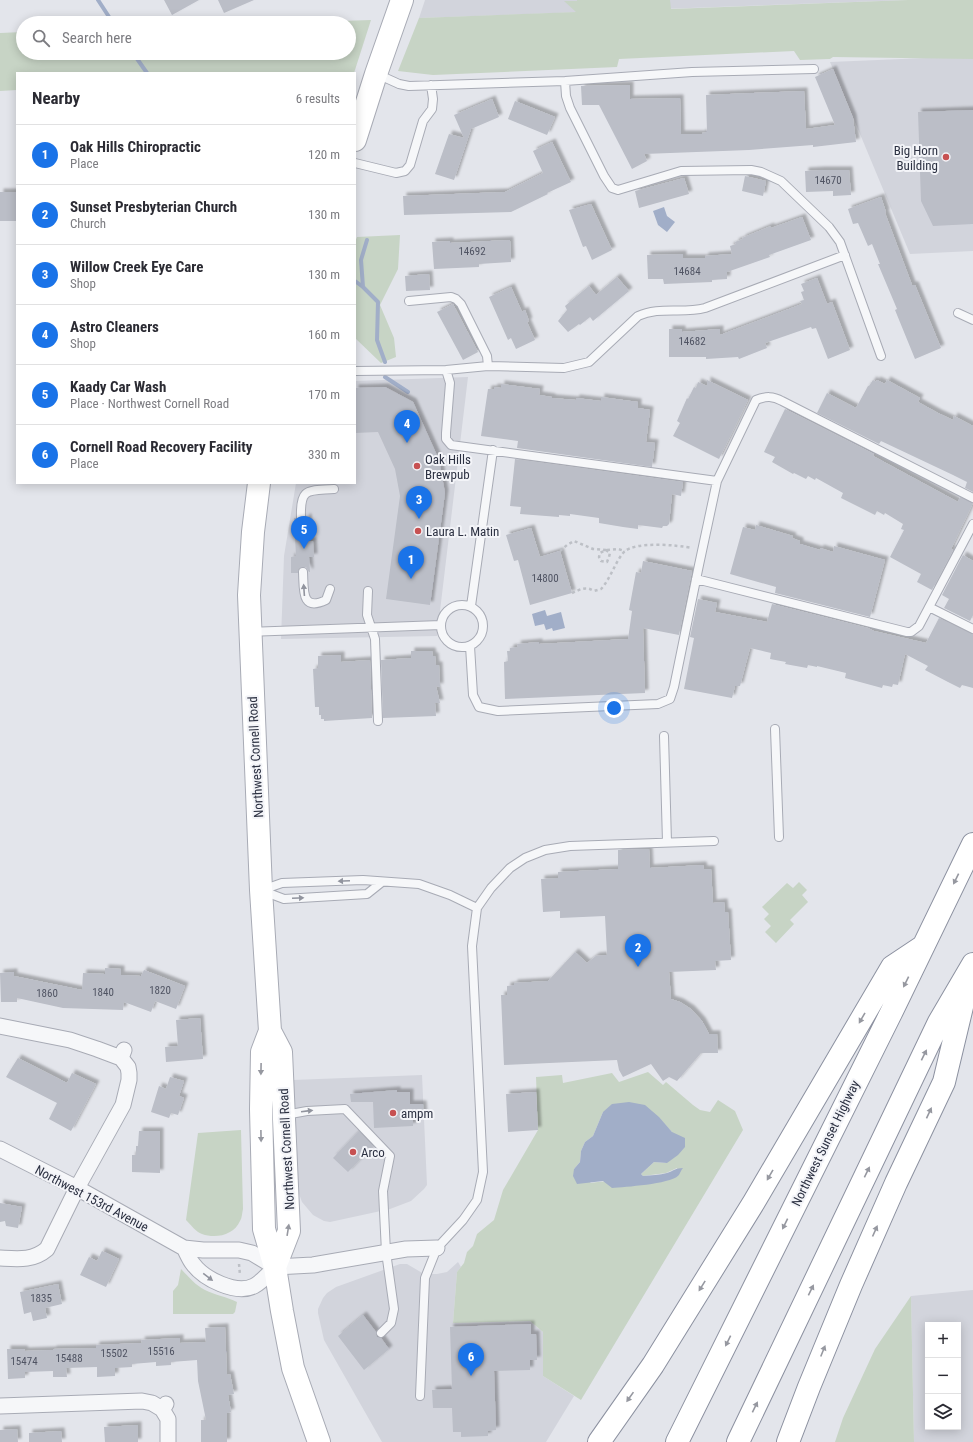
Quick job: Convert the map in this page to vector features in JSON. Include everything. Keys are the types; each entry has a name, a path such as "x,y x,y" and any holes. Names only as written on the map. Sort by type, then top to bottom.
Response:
{"main road":[{"path":"356,137 402,0"},
{"name":"Northwest Cornell Road","path":"259,484 250,564 250,632 261,890 270,1031 281,1052 289,1231 275,1267"},
{"name":"Northwest Sunset Highway","path":"677,1442 973,844"},
{"path":"599,1442 652,1365 750,1208 892,967 922,947"},
{"path":"738,1442 939,1022 972,965"},
{"path":"788,1442 850,1285 944,1082 972,965"},
{"name":"Northwest Cornell Road","path":"270,1031 262,1052 264,1229 275,1267 293,1368 319,1442"}],"street":[{"path":"0,1026 70,1040 97,1049 123,1054 129,1073 127,1093 123,1105 77,1188 47,1249 41,1254 29,1258 0,1258"},
{"name":"Northwest 153rd Avenue","path":"0,1149 77,1188 184,1248 203,1250 239,1250 252,1252 275,1267"},
{"path":"184,1248 193,1265 212,1280 232,1288 242,1289 255,1286 275,1267 313,1265 406,1249 437,1248"},
{"path":"0,1406 142,1401 152,1403 164,1406 168,1419 168,1442"}],"lane":[{"path":"376,74 399,84 409,86 565,81 692,72 814,69"},
{"path":"565,81 566,96 570,108 604,176 612,188 618,190 681,171 744,170 761,172 781,181 829,227 840,242 881,356"},
{"path":"356,163 396,173 404,171 410,165 423,121 432,109 433,99 431,85"},
{"path":"356,371 446,370 488,366 564,368 589,362 638,316 646,312 697,310 705,308 845,255"},
{"path":"409,301 451,296 456,299 461,304 487,356 488,366"},
{"path":"958,312 973,320"},
{"path":"446,370 450,383 446,439 451,445 717,481"},
{"path":"470,646 473,695 479,707 498,711 658,704 670,699 674,687 717,481 756,400 765,397 774,397 973,498"},
{"path":"471,606 493,450"},
{"path":"301,517 301,505 304,495 308,491 334,488"},
{"path":"696,579 911,632 919,626 973,524"},
{"path":"303,572 304,596 307,601 314,604 319,604 326,600 330,589"},
{"path":"368,591 366,615 375,639 378,721"},
{"path":"463,604 471,606 478,611 482,618 484,627 482,635 477,642 470,646 461,648 453,646 446,641 442,634 440,625 443,617 448,610 455,606 463,604"},
{"path":"929,607 973,629"},
{"path":"250,632 440,625"},
{"path":"775,729 779,838"},
{"path":"664,736 667,842"},
{"path":"420,1396 425,1278 437,1248 463,1220 477,1200 483,1172 472,946 477,908 491,888 510,868 525,858 545,850 570,846 714,841"},
{"path":"261,890 282,883 363,880 419,884 450,895 477,908"},
{"path":"261,890 284,899 367,894 382,882"},
{"path":"284,1115 307,1111 344,1109 390,1156 383,1191 386,1252 394,1308 392,1323 381,1333"}],"path":[{"path":"560,551 574,541 594,549 606,550 618,549 625,551 640,545 680,546 702,549"},
{"path":"606,550 610,553 607,562 602,561 599,557 600,553 606,550"},
{"path":"572,593 589,587 594,591 601,589 609,580 625,551"},
{"path":"239,1261 240,1280"}],"shaded area":[{"path":"425,0 908,0 419,18"},
{"path":"973,56 973,251 910,254 830,62"},
{"path":"468,377 437,636 281,639 284,556 296,484 356,484 356,381"},
{"path":"422,1075 427,1185 424,1189 411,1201 390,1209 330,1222 324,1221 313,1215 302,1202 298,1191 293,1080"},
{"path":"458,1262 461,1267 457,1272 453,1323 530,1321 543,1332 543,1376 574,1396 546,1442 382,1442 324,1340 318,1309 327,1293 336,1287 400,1264 407,1264 424,1274 437,1274 447,1272"},
{"path":"973,1290 973,1442 914,1442 911,1296"}],"green space":[{"path":"670,0 671,9 908,0 973,0 973,59 833,57 830,59 800,60 794,51 619,59 617,67 433,75 398,71 419,18 576,12 564,1"},
{"path":"356,20 371,20 354,72 16,72 16,90 0,91 0,33 16,32 16,60 356,60"},
{"path":"400,235 398,269 380,305 394,338 396,357 381,363 356,339 357,237"},
{"path":"799,882 807,890 802,895 808,902 790,920 794,924 776,943 765,932 771,926 764,919 769,914 762,907 787,883 793,888"},
{"path":"648,1072 663,1085 666,1082 700,1110 710,1112 718,1100 735,1111 743,1130 581,1400 543,1376 543,1332 530,1321 453,1323 457,1272 464,1263 467,1252 473,1246 477,1234 494,1220 503,1190 538,1130 536,1077 562,1075 563,1083 612,1073 619,1082","holes":["603,1112 659,1118 672,1132 667,1163 654,1162 641,1174 643,1176 666,1173 677,1168 678,1176 667,1180 646,1183 591,1183 574,1169 580,1162 581,1151 585,1142 593,1136"]},
{"path":"241,1130 243,1209 241,1220 234,1230 224,1235 213,1236 202,1234 186,1220 198,1133"},
{"path":"181,1269 201,1288 237,1302 235,1312 233,1314 173,1314 173,1291 178,1285"},
{"path":"911,1296 914,1442 835,1442 843,1418 875,1349"}],"water":[{"path":"664,207 667,216 675,222 667,232 658,225 653,211"},
{"path":"545,610 547,616 561,612 565,628 553,631 552,628 546,630 544,624 535,626 532,614"},
{"path":"629,1102 645,1105 659,1117 672,1132 685,1138 685,1147 678,1155 667,1163 654,1162 641,1174 643,1176 661,1174 683,1168 678,1176 666,1181 627,1187 612,1188 603,1181 577,1184 573,1176 574,1169 580,1162 581,1151 585,1142 593,1136 603,1112 612,1104"}],"building":[{"path":"164,0 199,0 172,15"},
{"path":"218,0 254,0 224,13"},
{"path":"833,69 853,118 856,142 813,147 813,145 749,150 644,154 647,161 632,169 599,105 582,105 581,86 630,85 630,99 680,98 681,134 702,134 707,132 706,95 804,91 806,129 835,125 815,77"},
{"path":"492,99 499,117 471,129 454,180 435,174 449,134 464,138 454,115"},
{"path":"515,101 555,117 547,135 508,119"},
{"name":"Big Horn Building","path":"973,110 973,224 933,226 921,201 918,112"},
{"path":"552,142 571,182 547,193 548,194 511,212 404,215 403,196 505,192 543,173 533,151"},
{"path":"849,170 851,195 833,196 833,191 806,192 805,171"},
{"path":"745,176 766,181 763,196 742,191"},
{"path":"684,178 689,194 639,208 635,191"},
{"path":"0,192 16,192 16,221 0,221"},
{"path":"881,197 886,212 885,213 912,285 915,285 941,348 915,359 895,310 897,309 878,264 880,264 872,244 868,246 858,223 853,224 848,209"},
{"path":"591,204 612,250 592,260 586,246 583,247 569,210"},
{"path":"802,217 811,240 769,255 770,257 727,272 727,279 712,280 712,282 664,284 663,279 648,279 647,255 683,254 683,258 705,258 705,256 732,254 730,246 736,244 735,242 743,239 742,238 771,226 771,228"},
{"path":"510,240 511,262 479,264 479,267 434,269 432,242 450,241 450,243"},
{"path":"429,274 430,290 406,291 405,276"},
{"path":"617,277 629,291 593,321 590,317 568,332 558,321 567,310 565,306 589,286 596,295"},
{"path":"817,278 827,304 832,302 850,350 828,359 816,328 812,329 811,327 765,343 767,348 739,359 738,357 706,359 706,357 669,357 669,329 682,329 682,332 720,329 720,335 802,304 800,301 804,300 801,292 804,291 801,284"},
{"path":"511,287 522,312 525,310 529,321 527,322 535,340 516,349 511,338 508,340 489,297"},
{"path":"453,304 478,352 463,360 437,312"},
{"path":"707,380 748,400 719,459 673,436 680,423 677,421 687,398 688,399 694,387 696,388 698,382 707,386"},
{"path":"873,380 876,382 877,380 885,384 887,380 920,398 918,402 938,413 953,420 954,416 973,426 973,492 965,488 967,482 881,441 879,444 817,413 827,393 856,408"},
{"path":"501,384 540,389 539,395 552,398 576,400 576,398 601,401 601,397 638,402 638,408 650,410 646,442 655,443 652,467 517,448 518,441 481,436 488,389 494,389 494,387 501,388"},
{"path":"385,387 413,402 439,460 445,493 430,605 386,599 400,496 395,469 378,432 356,433 356,388"},
{"path":"785,409 874,454 873,456 958,502 960,497 973,503 951,549 953,550 932,590 917,582 921,574 890,557 904,530 901,529 903,524 885,513 884,515 877,511 875,515 841,498 843,493 816,478 815,480 808,476 806,479 794,473 793,474 772,462 775,457 764,452"},
{"path":"515,459 683,482 681,496 672,494 669,524 667,526 663,526 662,528 638,525 638,529 623,527 599,523 599,518 570,514 570,516 559,515 559,517 520,514 521,507 510,506"},
{"path":"306,517 308,517 309,541 313,541 314,557 309,557 310,572 306,567 302,567 298,569 298,573 291,573 291,557 296,556 294,518 296,518 298,522 301,522 306,520"},
{"path":"756,525 793,536 792,538 800,541 800,544 820,550 820,548 833,552 834,546 885,560 870,617 775,593 776,587 730,574 743,527 755,530"},
{"path":"531,528 540,557 560,551 572,593 530,605 518,560 514,561 506,535"},
{"path":"963,555 973,561 973,615 970,621 944,608 949,599 942,595"},
{"path":"643,561 692,571 679,635 643,628 645,693 505,699 504,662 508,661 507,651 510,651 510,648 518,647 517,644 628,639 632,611 629,610 636,572 641,573"},
{"path":"698,599 717,603 715,612 767,622 772,604 926,643 939,618 973,634 973,688 962,685 960,688 948,682 925,670 928,666 905,654 898,685 893,684 892,687 883,685 882,688 845,678 846,673 817,666 808,665 807,668 785,664 786,662 770,659 771,653 750,648 740,686 735,686 732,698 684,689 694,638 690,637"},
{"path":"411,651 432,651 433,656 435,656 436,665 439,665 440,687 436,686 440,703 435,703 436,716 383,718 381,660 411,658"},
{"path":"341,655 341,662 370,660 372,718 324,721 324,719 321,719 321,715 319,715 319,707 315,707 313,669 318,668 318,656"},
{"path":"649,849 650,868 703,865 704,869 711,869 713,903 724,902 725,912 728,912 731,960 715,961 716,970 669,972 671,999 680,1002 691,1009 702,1021 709,1034 717,1034 718,1053 701,1053 677,1081 669,1077 663,1081 651,1064 623,1077 619,1070 617,1060 504,1065 501,995 507,995 507,986 514,985 514,983 548,981 575,952 587,963 596,956 607,955 605,916 560,918 560,911 543,912 541,879 558,878 558,872 618,869 618,850"},
{"path":"105,968 121,969 121,975 141,976 144,970 185,986 176,1009 155,1001 151,1012 124,1002 123,1010 63,1008 17,998 17,1002 1,1002 0,973 14,972 14,976 82,990 83,973 105,974"},
{"path":"200,1018 203,1059 166,1062 165,1047 178,1046 176,1020"},
{"path":"18,1058 67,1083 72,1073 96,1084 71,1131 49,1119 57,1103 6,1077"},
{"path":"170,1077 184,1081 179,1096 184,1098 178,1115 171,1113 169,1118 151,1112 159,1086 166,1089"},
{"name":"ampm","path":"397,1090 397,1092 410,1092 410,1104 423,1104 424,1117 413,1118 413,1126 374,1128 373,1102 351,1102 350,1094"},
{"path":"536,1092 538,1130 508,1132 506,1094"},
{"path":"139,1131 160,1131 160,1173 132,1172 132,1155 136,1155"},
{"name":"Arco","path":"359,1131 373,1146 348,1172 333,1158"},
{"path":"0,1203 22,1207 18,1228 6,1226 5,1221 0,1222"},
{"path":"102,1251 119,1259 106,1287 80,1275 89,1257 97,1261"},
{"path":"58,1284 62,1304 45,1308 47,1318 33,1321 31,1312 24,1314 20,1292"},
{"path":"363,1315 376,1332 377,1337 381,1338 389,1349 364,1370 338,1336"},
{"path":"531,1324 531,1334 536,1334 537,1360 530,1360 530,1370 494,1371 496,1430 488,1431 488,1436 461,1437 461,1432 453,1432 452,1408 433,1408 432,1390 452,1389 450,1327"},
{"path":"225,1327 227,1375 230,1374 234,1394 228,1395 231,1412 227,1413 227,1442 201,1442 201,1420 206,1420 198,1381 197,1360 171,1362 171,1365 156,1366 156,1362 132,1364 132,1367 115,1368 115,1376 97,1377 97,1367 66,1368 67,1377 53,1377 53,1371 25,1372 25,1378 8,1379 7,1349 24,1349 25,1351 96,1348 96,1345 142,1343 141,1340 180,1338 180,1343 206,1342 205,1328"},
{"path":"138,1425 138,1442 105,1442 104,1427"},
{"path":"17,1429 18,1442 0,1442 0,1430"},
{"path":"61,1431 62,1442 29,1442 29,1433"}],"waterway":[{"path":"98,0 108,16"},
{"path":"138,60 146,72"},
{"path":"367,240 361,260 363,287 378,302 377,340 385,362"},
{"path":"356,282 363,287"},
{"path":"385,377 408,392"}],"place":[{"name":"Big Horn Building","path":"946,157"},
{"name":"Astro Cleaners","path":"407,443"},
{"name":"Oak Hills Brewpub","path":"417,466"},
{"name":"Willow Creek Eye Care","path":"419,519"},
{"name":"Laura L. Matin","path":"418,531"},
{"name":"Kaady Car Wash","path":"304,549"},
{"name":"Oak Hills Chiropractic","path":"411,579"},
{"name":"Sunset Presbyterian Church","path":"638,967"},
{"name":"ampm","path":"393,1113"},
{"name":"Arco","path":"353,1152"},
{"name":"Cornell Road Recovery Facility","path":"471,1376"}]}
